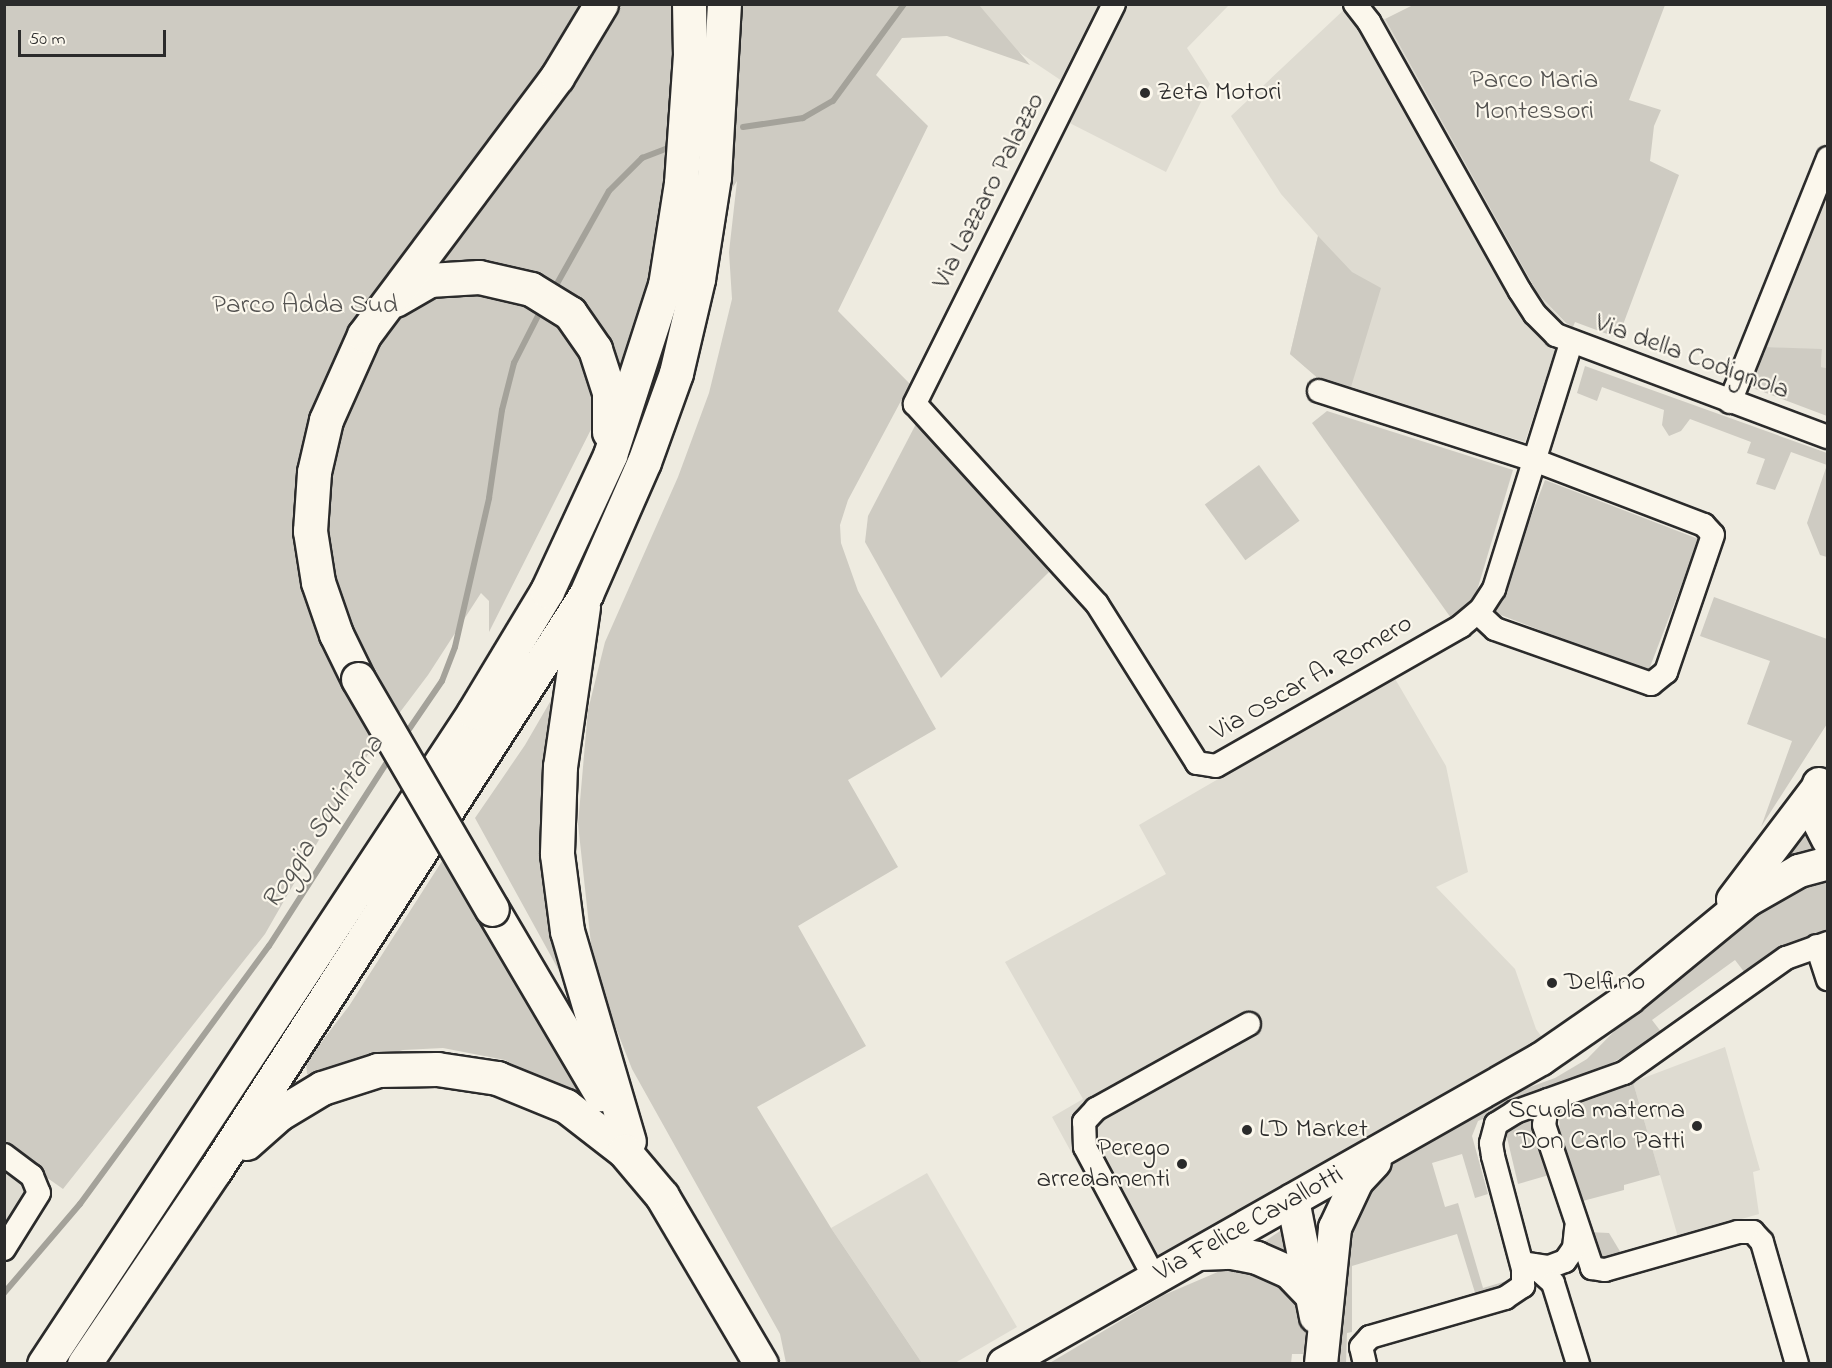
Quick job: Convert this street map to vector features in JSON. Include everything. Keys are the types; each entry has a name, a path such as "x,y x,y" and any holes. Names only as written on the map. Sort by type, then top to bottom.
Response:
{"main road":[{"path":"601,4 557,77 364,335 342,378 326,420 314,472 310,531 318,582 336,634 358,680 761,1364"},
{"path":"44,1364 474,712 547,591 610,455 665,285 681,183 690,56 689,4"},
{"path":"84,1364 215,1170 586,594 652,440 676,373 696,290 714,177 724,4"},
{"path":"388,304 429,280 479,277 531,289 570,313 595,349 609,392 610,455"},
{"path":"586,594 560,766 557,854 567,931 629,1141"},
{"path":"215,1170 279,1114 322,1088 378,1070 437,1069 497,1078 566,1106 624,1151 662,1196"}],"street":[{"name":"Via Lazzaro Palazzo","path":"915,404 1114,4"},
{"name":"Via della Codignola","path":"1366,8 1520,291 1535,314 1571,344 1827,437"},
{"path":"1730,402 1827,158"},
{"name":"Via Oscar A. Romero","path":"915,404 1097,604 1201,766 1216,766 1478,612 1494,589 1571,344"},
{"path":"1319,391 1534,460 1712,531 1712,546 1663,678 1651,684 1495,629 1478,612"},
{"name":"Via Felice Cavallotti","path":"1824,775 1815,814 1827,840"},
{"name":"Via Felice Cavallotti","path":"1698,938 1777,846 1824,775"},
{"name":"Via Felice Cavallotti","path":"1004,1364 1154,1277 1387,1148 1584,1031 1698,938 1778,882 1827,863"},
{"path":"1365,1364 1364,1341 1514,1295 1524,1280 1526,1260 1495,1168 1492,1133 1503,1118 1624,1072 1786,958 1822,945 1827,979"},
{"path":"1154,1277 1085,1147 1084,1122 1096,1108 1249,1024"},
{"path":"1548,1100 1544,1125 1588,1262 1596,1270 1738,1232 1753,1232 1762,1242 1797,1364"},
{"path":"1321,1351 1330,1249 1342,1205 1357,1181 1387,1148"},
{"path":"4,1155 32,1176 39,1193 4,1249"},
{"path":"1293,1200 1314,1221 1330,1249"},
{"path":"1293,1200 1321,1351"},
{"path":"1526,1260 1549,1267 1565,1261 1575,1248 1576,1228"},
{"path":"1195,1254 1232,1253 1257,1258 1289,1272 1309,1293"},
{"path":"1526,1260 1553,1282 1578,1364"}],"shaded area":[{"path":"948,5 1229,5 1187,48 1210,84 1166,172 1048,112 1062,81"},
{"path":"1349,5 1385,19 1538,294 1564,322 1525,442 1320,380 1290,354 1318,236 1281,194 1231,116"},
{"path":"1827,191 1827,368 1821,367 1822,350 1765,347"},
{"path":"1394,677 1446,766 1468,872 1436,887 1515,969 1536,1029 1551,1050 1141,1280 1052,1117 1083,1099 1005,962 1166,874 1139,825"},
{"name":"Scuola materna Don Carlo Patti","path":"1725,1047 1760,1170 1753,1172 1759,1214 1678,1237 1633,1082"},
{"path":"5,1155 38,1188 5,1249"},
{"path":"927,1173 1017,1327 955,1363 922,1363 831,1228"}],"green space":[{"name":"Parco Adda Sud","path":"4,5 979,5 1030,65 947,36 902,38 876,75 928,126 838,311 910,384 848,500 840,525 841,543 858,591 936,729 848,780 898,867 798,926 866,1046 757,1107 831,1228 922,1363 786,1363 780,1334 632,1069 608,1008 591,944 578,824 588,710 605,642 678,477 709,393 732,299 729,252 737,181 630,352 489,632 489,601 481,593 428,675 367,756 265,934 63,1189 5,1148"},
{"name":"Parco Maria Montessori","path":"1413,5 1665,5 1629,100 1661,110 1654,126 1650,161 1679,175 1618,338 1575,322 1573,327 1566,323 1538,294 1385,19"},
{"path":"1318,236 1352,272 1381,288 1351,387 1320,380 1290,354"},
{"path":"1765,347 1822,349 1821,367 1827,368 1827,416 1750,387"},
{"path":"1585,366 1827,453 1827,465 1791,452 1775,490 1756,484 1765,459 1747,453 1751,442 1690,419 1681,431 1669,436 1662,425 1664,410 1602,387 1597,401 1577,393"},
{"path":"1327,411 1513,470 1476,594 1451,618 1312,423"},
{"path":"917,422 1049,572 941,678 865,542 868,516"},
{"path":"1259,465 1300,521 1245,560 1205,504"},
{"path":"1827,465 1827,557 1820,555 1807,523"},
{"path":"1545,480 1699,539 1648,672 1494,613"},
{"path":"1714,597 1827,639 1827,724 1761,827 1792,741 1747,724 1770,661 1700,636"},
{"path":"565,676 579,1007 475,818 525,745"},
{"path":"1806,817 1827,853 1747,894"},
{"path":"444,858 602,1116 505,1060 443,1048 403,1050 314,1077 307,1074 306,1062 349,1006"},
{"path":"1827,874 1827,931 1777,951 1745,973 1735,960 1652,1020 1662,1033 1648,1043 1601,1069 1478,1121 1472,1136 1488,1194 1475,1198 1462,1154 1432,1163 1445,1207 1458,1203 1483,1288 1513,1279 1515,1285 1476,1296 1457,1234 1352,1266 1352,1332 1347,1333 1346,1363 1332,1364 1342,1227 1381,1172 1505,1096 1555,1078 1587,1059 1634,1011 1750,912"},
{"path":"1633,1082 1660,1175 1624,1185 1624,1190 1579,1202 1560,1136 1559,1114 1565,1108"},
{"path":"1532,1117 1549,1175 1518,1184 1505,1129 1508,1125"},
{"path":"1283,1229 1295,1257 1261,1244"},
{"path":"1588,1232 1609,1233 1621,1253 1596,1260"},
{"path":"1227,1268 1248,1269 1275,1279 1301,1306 1311,1354 1292,1354 1291,1364 1048,1364 1164,1295"}],"waterway":[{"name":"Roggia Squintana","path":"743,127 803,118 833,101 904,4"},
{"name":"Roggia Squintana","path":"554,289 609,191 642,158 670,147"},
{"name":"Roggia Squintana","path":"403,738 442,681 455,647 489,498 502,410 514,363 541,310"},
{"name":"Roggia Squintana","path":"4,1293 80,1204 269,946 391,756"}],"place":[{"name":"Zeta Motori","path":"1145,93"},
{"name":"Delfino","path":"1552,983"},
{"name":"Scuola materna Don Carlo Patti","path":"1697,1126"},
{"name":"LD Market","path":"1247,1130"},
{"name":"Perego arredamenti","path":"1182,1164"}]}
